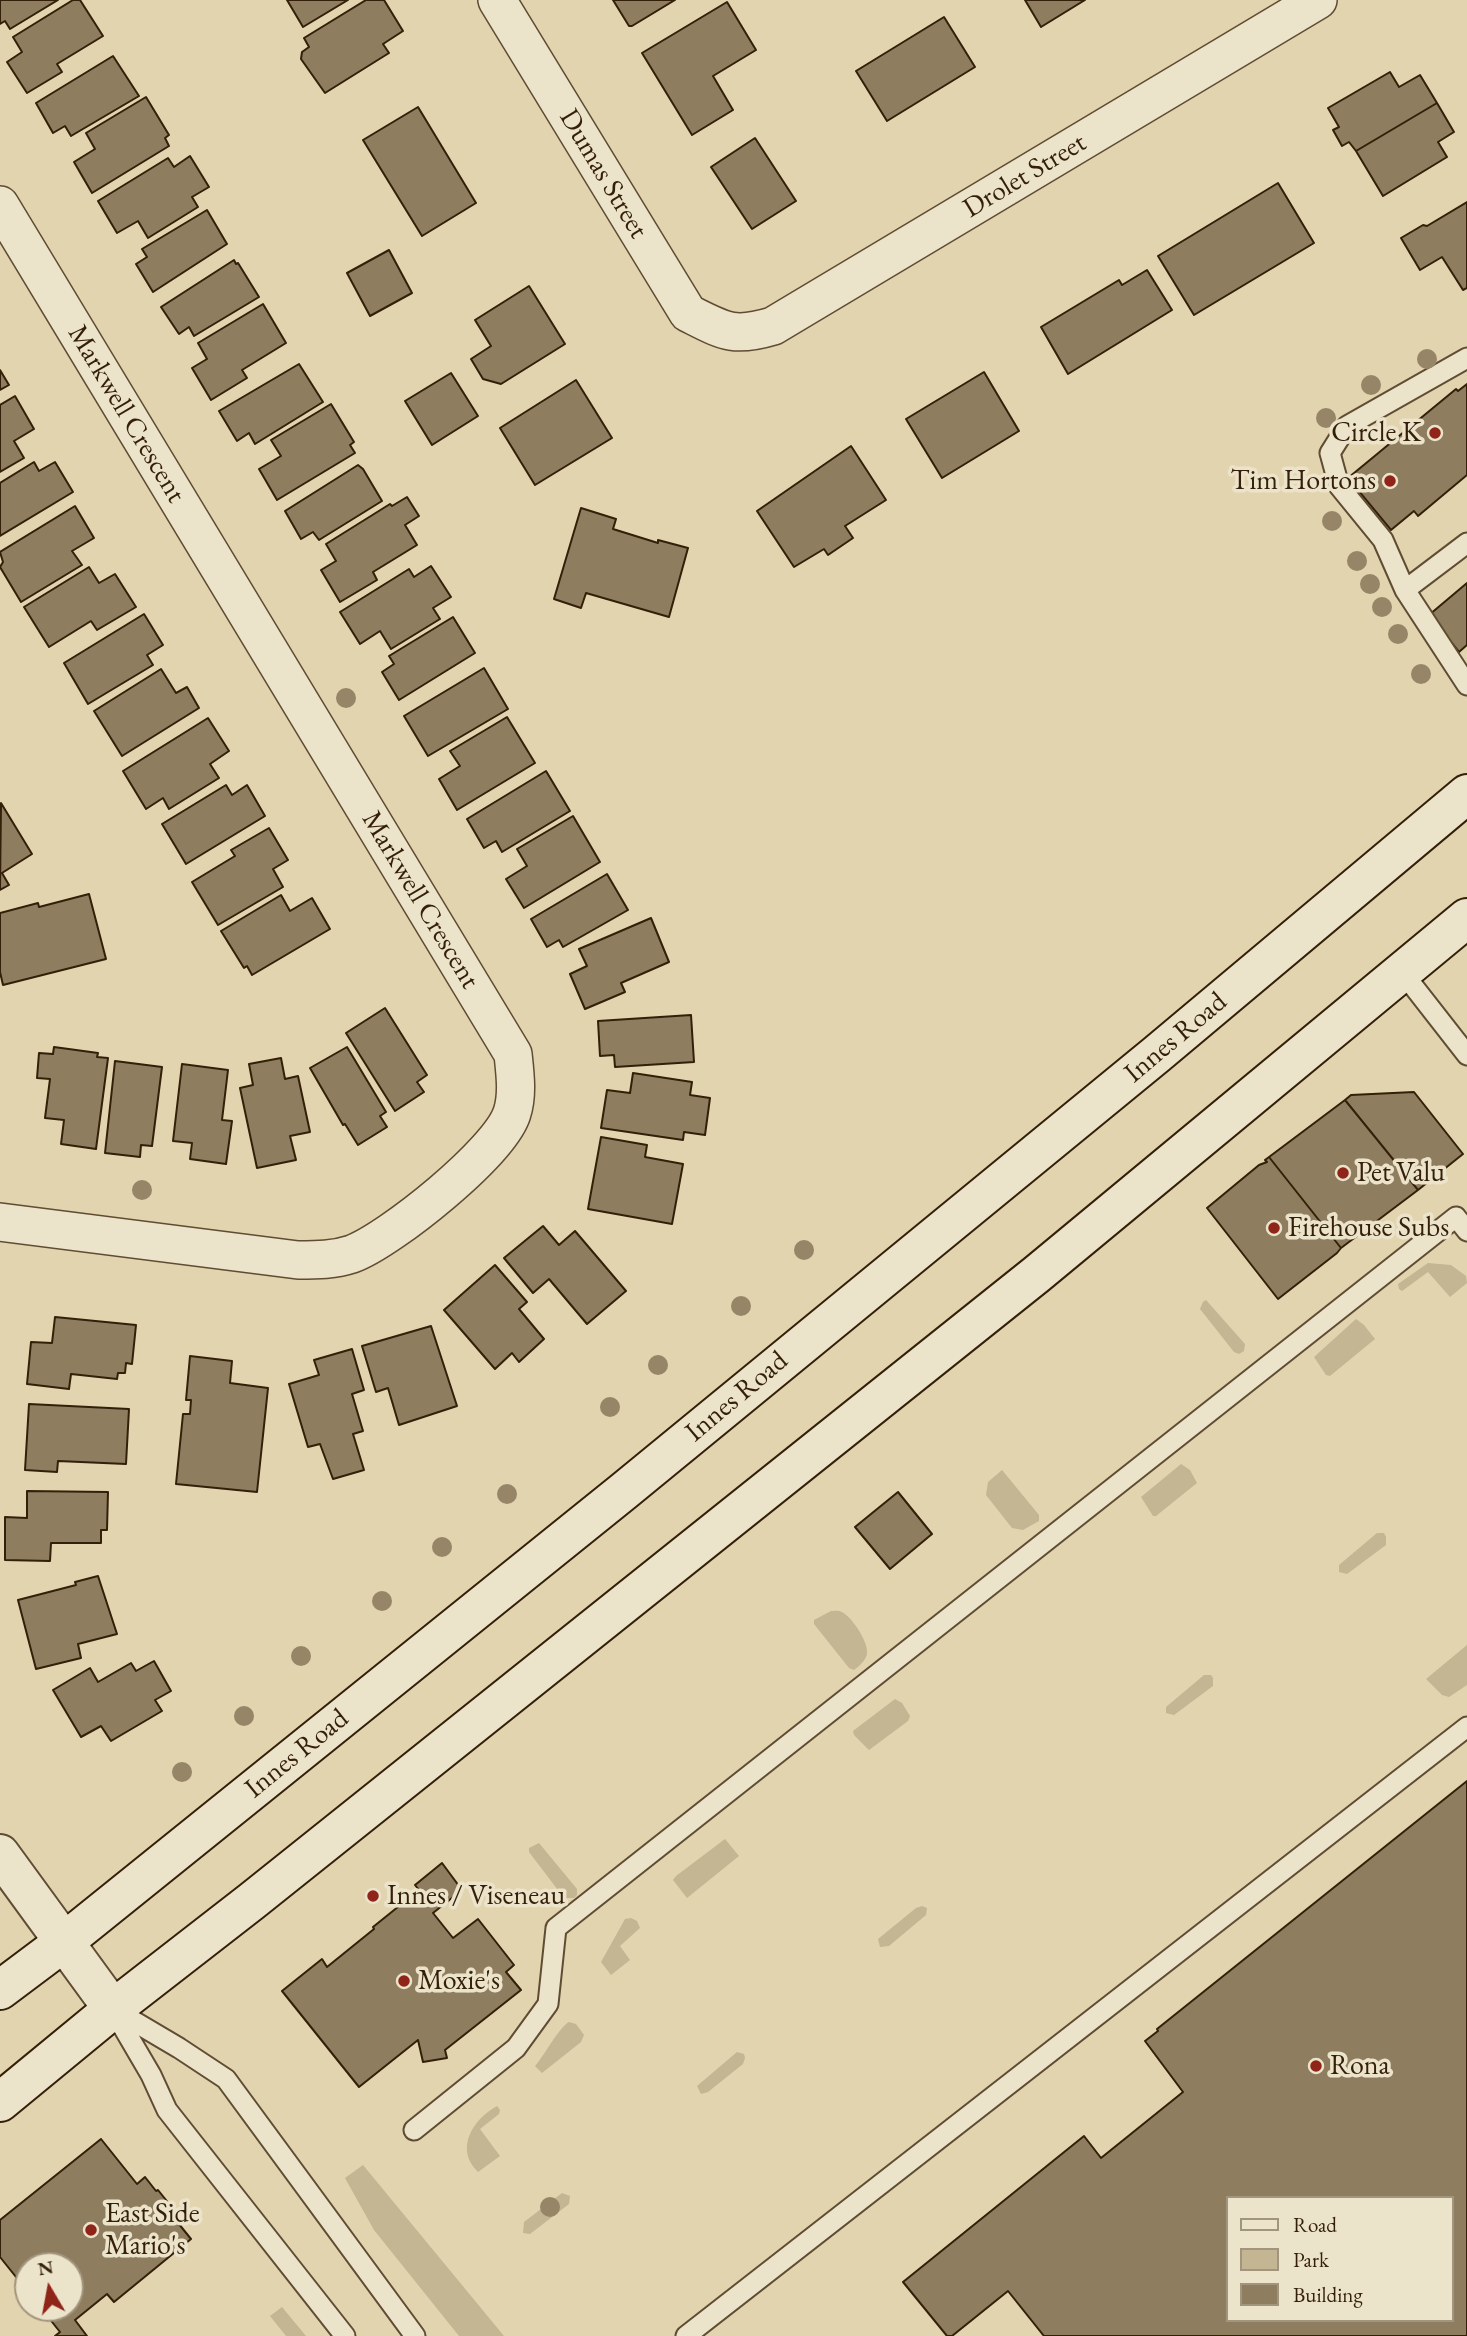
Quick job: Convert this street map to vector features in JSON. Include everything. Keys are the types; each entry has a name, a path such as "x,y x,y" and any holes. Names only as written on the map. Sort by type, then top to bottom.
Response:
{"main road":[{"name":"Innes Road","path":"0,1990 64,1942 634,1482 1146,1063 1467,794"},
{"path":"0,2102 113,2009 1037,1274 1467,918"},
{"path":"0,1854 113,2009"}],"street":[{"name":"Dumas Street","path":"497,0 688,313 726,331"},
{"name":"Drolet Street","path":"726,331 748,334 773,326 1318,0"},
{"name":"Markwell Crescent","path":"0,205 513,1054 516,1084 512,1113 486,1153 398,1229 375,1244 351,1254 325,1260 298,1260 0,1222"}],"lane":[{"path":"1465,679 1405,590 1383,540 1339,486 1330,453 1347,426 1467,358"},
{"path":"1405,590 1467,543"},
{"path":"1403,972 1467,1055"},
{"path":"414,2130 516,2048 548,2004 556,1928 1456,1217 1467,1231"},
{"path":"686,2336 1467,1727"},
{"path":"113,2009 167,2110 345,2336"},
{"path":"113,2009 226,2079 415,2336"}],"green space":[{"path":"1428,1263 1451,1265 1466,1276 1467,1283 1450,1297 1428,1272 1402,1291 1399,1289 1398,1284"},
{"path":"1206,1300 1245,1344 1244,1351 1239,1354 1234,1352 1200,1309"},
{"path":"1356,1319 1375,1339 1330,1376 1326,1375 1314,1357"},
{"path":"1181,1464 1190,1470 1197,1483 1153,1516 1141,1497"},
{"path":"1002,1470 1039,1515 1039,1521 1023,1530 1012,1528 986,1495 988,1482"},
{"path":"1377,1533 1384,1533 1386,1545 1347,1574 1339,1572 1339,1565"},
{"path":"831,1611 846,1615 864,1639 866,1657 854,1670 849,1668 814,1624 814,1620"},
{"path":"1467,1645 1467,1685 1449,1697 1442,1695 1426,1679"},
{"path":"1204,1675 1211,1675 1213,1686 1174,1715 1166,1713 1166,1707"},
{"path":"895,1699 902,1703 910,1716 908,1721 869,1750 853,1731"},
{"path":"725,1839 739,1856 687,1898 673,1880"},
{"path":"539,1843 577,1889 574,1898 564,1898 529,1852 529,1848"},
{"path":"922,1906 927,1908 926,1915 889,1946 880,1947 878,1939"},
{"path":"625,1919 637,1921 640,1928 620,1946 630,1960 611,1975 601,1962"},
{"path":"569,2022 576,2024 584,2035 581,2042 542,2073 535,2066"},
{"path":"737,2052 744,2054 743,2064 708,2092 701,2094 697,2086"},
{"path":"497,2106 499,2114 480,2129 500,2156 478,2172 467,2154 467,2144 474,2127"},
{"path":"363,2165 504,2336 459,2336 374,2230 345,2178"},
{"path":"562,2193 570,2196 569,2204 530,2234 523,2233 524,2222"},
{"path":"282,2307 306,2336 286,2336 270,2316"}],"building":[{"path":"0,0 58,0 10,29 5,21 0,24"},
{"path":"73,0 80,0 103,36 57,64 62,72 27,93 7,62 22,52 13,37"},
{"path":"287,0 348,0 303,27"},
{"path":"366,0 384,0 403,31 383,44 389,53 325,93 301,59 302,52 309,47 304,38"},
{"path":"613,0 675,0 629,26"},
{"path":"1025,0 1085,0 1041,27"},
{"path":"727,2 756,50 713,76 733,110 692,135 642,53"},
{"path":"944,17 975,67 887,121 856,71"},
{"path":"113,56 139,96 71,136 65,126 53,133 36,103"},
{"path":"1390,72 1399,87 1420,75 1437,103 1356,151 1349,142 1342,146 1333,130 1339,127 1328,108"},
{"path":"146,97 169,135 165,138 169,146 92,193 74,162 95,149 86,133"},
{"path":"1437,103 1454,132 1438,142 1447,157 1383,196 1356,151"},
{"path":"418,107 476,203 422,236 363,140"},
{"path":"755,138 796,201 752,229 711,167"},
{"path":"190,156 209,187 192,197 198,207 148,238 138,221 117,233 98,201 168,158 174,167"},
{"path":"1278,183 1314,243 1194,315 1158,256"},
{"path":"1467,202 1467,288 1463,290 1442,257 1420,270 1401,238"},
{"path":"207,210 227,244 153,292 136,264 147,257 142,249"},
{"path":"389,250 412,293 370,316 347,273"},
{"path":"234,260 259,297 194,336 189,327 179,334 161,307"},
{"path":"1147,270 1172,310 1068,374 1041,327 1119,280 1122,285"},
{"path":"529,286 565,344 501,384 483,379 471,359 491,346 475,320"},
{"path":"263,304 286,343 242,370 247,378 211,400 192,368 207,359 198,343"},
{"path":"299,364 323,402 255,444 249,433 237,441 219,411"},
{"path":"0,370 9,385 0,390"},
{"path":"984,372 1019,431 942,478 906,419"},
{"path":"451,373 478,416 432,445 405,401"},
{"path":"576,380 612,438 535,485 500,428"},
{"name":"Circle K","path":"1467,384 1467,475 1418,516 1414,511 1391,530 1348,478 1456,389 1458,391"},
{"path":"15,396 34,429 14,441 24,458 0,472 0,405"},
{"path":"331,404 354,442 350,445 355,453 277,500 259,469 281,456 271,440"},
{"path":"851,446 886,500 845,526 853,538 828,555 824,549 794,567 757,511"},
{"path":"34,462 39,471 55,462 73,492 0,536 0,483"},
{"path":"358,465 382,501 319,540 313,532 301,539 285,511"},
{"path":"407,497 419,516 405,525 417,545 373,572 377,580 340,602 321,570 336,561 326,544 390,504 392,506"},
{"path":"75,506 94,538 72,551 82,565 21,602 0,567 3,562 0,552"},
{"path":"581,508 616,519 613,529 658,543 658,540 688,548 669,617 586,593 581,608 554,599"},
{"path":"431,566 451,597 433,608 440,619 391,649 380,631 360,644 340,612 409,569 414,577"},
{"path":"89,567 99,583 115,574 136,607 97,630 91,621 49,647 24,607"},
{"path":"1467,583 1467,645 1459,652 1429,615"},
{"path":"144,614 163,645 147,655 153,665 88,704 64,663"},
{"path":"453,617 475,653 399,700 382,672 394,664 389,656"},
{"path":"484,668 508,709 428,756 404,716"},
{"path":"161,669 176,693 187,687 199,708 122,756 94,711"},
{"path":"507,717 535,763 457,810 439,779 460,766 450,751"},
{"path":"208,718 229,751 210,764 219,778 169,809 163,798 146,809 123,771"},
{"path":"546,771 570,811 502,852 496,841 484,848 467,819"},
{"path":"226,785 232,795 247,785 265,816 186,864 162,824"},
{"path":"1,803 32,854 2,873 9,885 0,890"},
{"path":"573,816 600,862 524,908 506,879 527,866 517,849"},
{"path":"269,828 288,860 273,869 283,887 218,925 192,882 235,856 231,850"},
{"path":"607,874 628,910 563,947 559,940 547,947 531,919"},
{"path":"89,894 106,959 3,985 0,972 0,913 38,903 39,907"},
{"path":"281,895 290,911 312,898 330,929 252,975 247,966 244,968 221,931"},
{"path":"651,918 669,962 621,983 625,992 585,1009 570,974 587,966 579,949"},
{"path":"385,1008 427,1075 417,1082 424,1092 395,1111 346,1033"},
{"path":"691,1015 694,1062 615,1067 614,1055 600,1056 598,1021"},
{"path":"54,1047 98,1053 97,1057 108,1058 96,1149 61,1144 64,1120 45,1118 50,1079 37,1078 39,1053 53,1054"},
{"path":"347,1047 386,1112 380,1116 387,1127 358,1145 345,1124 343,1125 310,1068"},
{"path":"281,1058 285,1079 298,1076 310,1132 290,1136 296,1160 257,1168 240,1088 253,1085 249,1064"},
{"path":"115,1061 162,1067 152,1146 141,1145 140,1157 105,1153"},
{"path":"182,1064 228,1070 222,1120 232,1121 226,1164 190,1159 192,1143 173,1141"},
{"path":"633,1073 692,1082 690,1095 710,1098 705,1135 684,1132 683,1140 601,1128 607,1090 630,1093"},
{"path":"1414,1092 1463,1154 1418,1190 1345,1100 1351,1095"},
{"name":"Pet Valu","path":"1345,1100 1418,1190 1341,1248 1269,1157"},
{"path":"601,1137 647,1145 645,1157 683,1164 672,1224 588,1209"},
{"name":"Firehouse Subs","path":"1269,1157 1341,1248 1278,1299 1207,1208 1259,1165 1267,1162 1265,1160"},
{"path":"543,1226 559,1245 575,1231 626,1291 587,1324 549,1279 533,1293 504,1258"},
{"path":"495,1265 527,1302 519,1309 544,1339 519,1362 512,1353 495,1369 444,1310"},
{"path":"55,1317 136,1325 132,1364 126,1363 125,1373 118,1373 117,1379 71,1374 69,1389 27,1384 31,1342 52,1343"},
{"path":"431,1326 457,1406 399,1425 388,1388 376,1392 362,1346"},
{"path":"352,1349 364,1390 352,1394 363,1431 353,1434 364,1470 333,1479 320,1444 308,1447 289,1384 319,1375 314,1360"},
{"path":"190,1356 232,1361 230,1383 268,1388 257,1492 176,1484 183,1414 190,1414 191,1400 186,1400"},
{"path":"29,1404 129,1409 126,1464 58,1461 57,1472 25,1470"},
{"path":"27,1491 108,1492 107,1530 101,1530 101,1543 51,1543 50,1561 5,1560 5,1517 27,1518"},
{"path":"898,1492 932,1534 890,1569 855,1527"},
{"path":"98,1576 117,1634 78,1644 81,1658 36,1669 18,1600 76,1585 75,1582"},
{"path":"154,1661 171,1691 155,1700 162,1711 111,1741 101,1726 81,1737 53,1690 90,1668 98,1682 131,1663 136,1671"},
{"name":"Rona","path":"1467,1781 1467,2336 1044,2336 1008,2291 952,2336 947,2336 903,2282 1084,2136 1101,2158 1183,2092 1145,2041 1158,2031 1157,2029"},
{"name":"Moxie's","path":"442,1863 462,1890 433,1913 453,1938 478,1919 514,1965 506,1972 521,1990 445,2050 447,2058 423,2062 418,2040 359,2087 282,1991 322,1959 327,1967 419,1890 415,1885"},
{"name":"East Side Mario's","path":"101,2139 137,2184 145,2177 156,2191 158,2190 174,2210 170,2213 191,2239 114,2302 107,2294 84,2313 84,2252 14,2252 14,2274 0,2257 0,2220"},
{"name":"East Side Mario's","path":"52,2322 76,2322 87,2336 55,2336 60,2332"}],"place":[{"name":"Circle K","path":"1435,433"},
{"name":"Tim Hortons","path":"1390,481"},
{"name":"Pet Valu","path":"1343,1173"},
{"name":"Firehouse Subs","path":"1274,1228"},
{"name":"Innes / Viseneau","path":"373,1896"},
{"name":"Moxie's","path":"404,1981"},
{"name":"Rona","path":"1316,2066"},
{"name":"East Side Mario's","path":"91,2230"}]}
